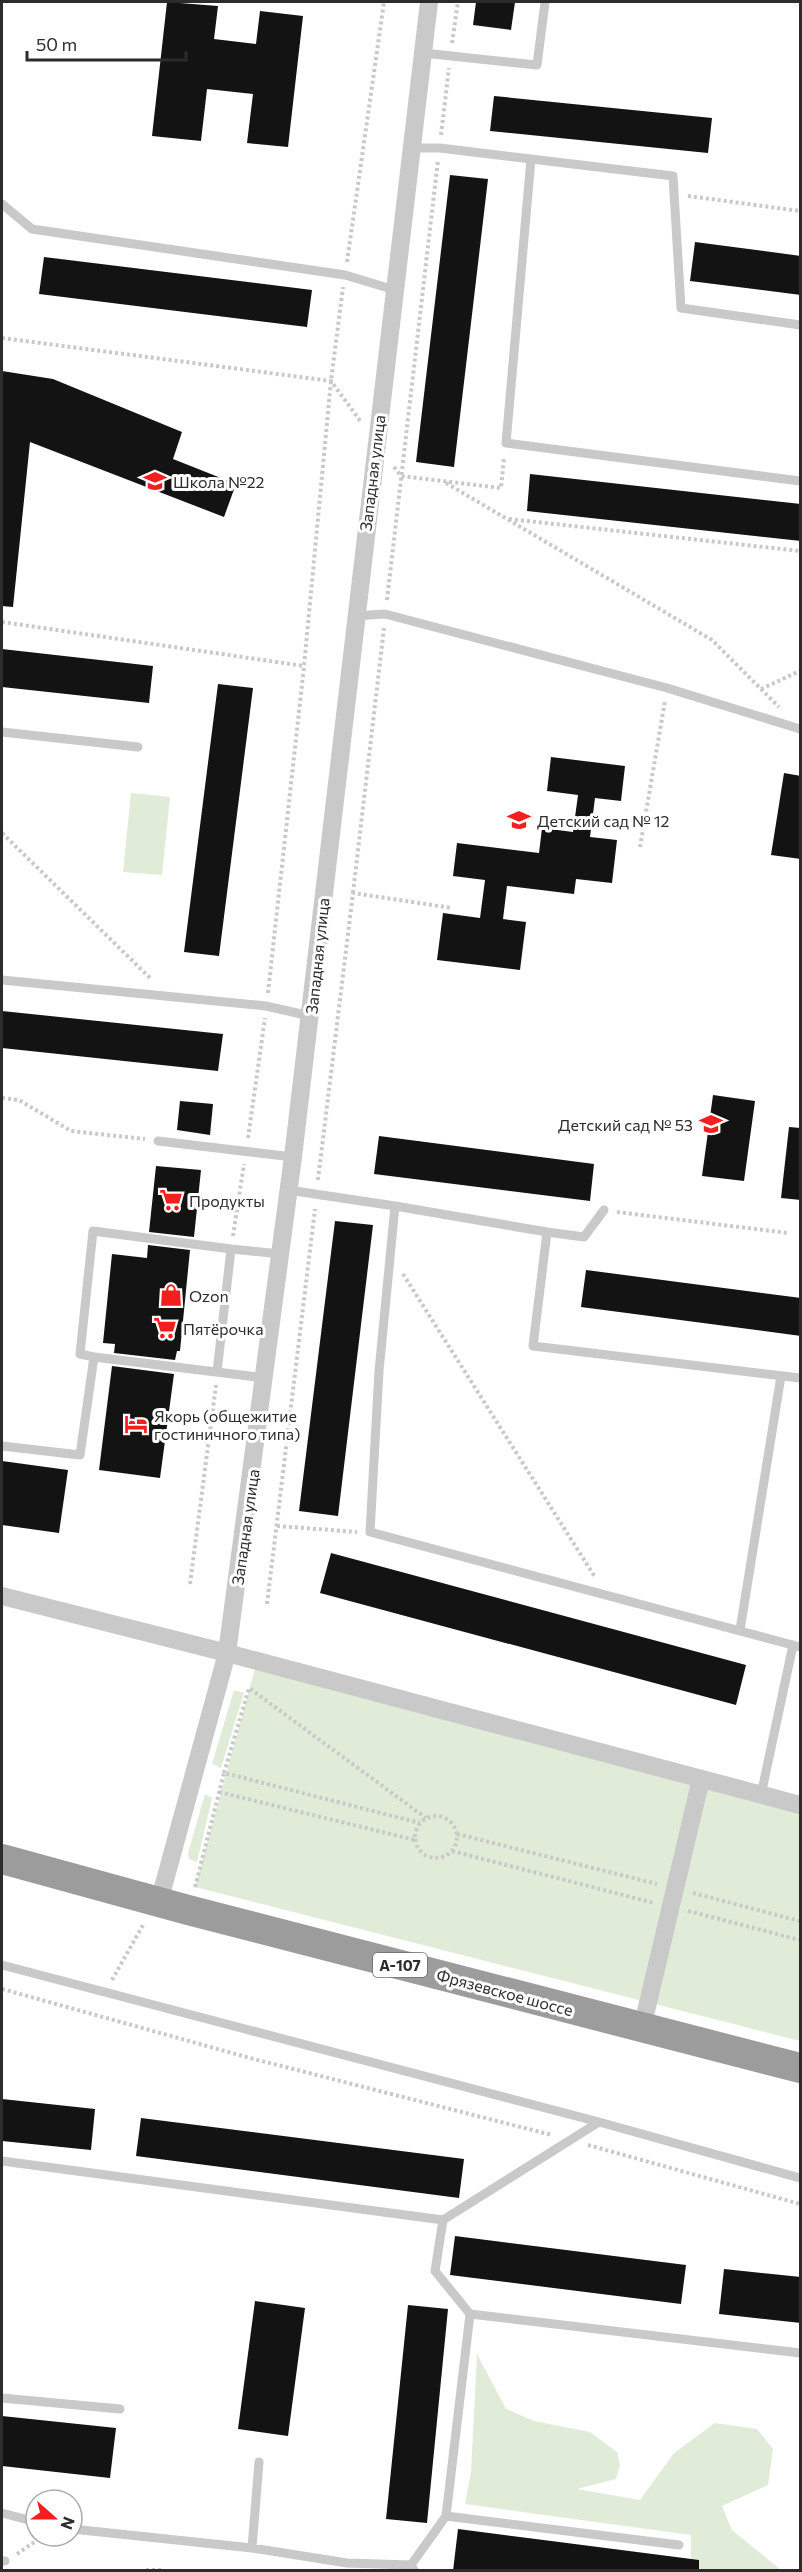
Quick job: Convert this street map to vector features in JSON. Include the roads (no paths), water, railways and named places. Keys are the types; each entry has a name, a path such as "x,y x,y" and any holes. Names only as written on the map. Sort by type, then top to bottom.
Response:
{"highway":[{"name":"Фрязевское шоссе","path":"2,1859 155,1914 642,2028 801,2068"}],"street":[{"name":"Западная улица","path":"155,1914 227,1653 293,1157 429,2"},
{"path":"2,1596 801,1805"},
{"path":"642,2028 701,1779"}],"lane":[{"path":"423,53 537,64 545,2"},
{"path":"411,148 440,148 673,176 681,308 801,326"},
{"path":"531,159 506,443 801,482"},
{"path":"2,204 32,229 345,275 395,290"},
{"path":"355,616 385,614 667,688 801,729"},
{"path":"2,732 138,747"},
{"path":"2,980 266,1006 310,1016"},
{"path":"158,1141 293,1157"},
{"path":"288,1190 584,1237 604,1210"},
{"path":"395,1206 379,1371 370,1532 797,1646 761,1795"},
{"path":"265,1378 80,1354 93,1231 280,1254"},
{"path":"547,1232 532,1346 801,1378"},
{"path":"217,1372 231,1249"},
{"path":"2,1446 80,1455 94,1357"},
{"path":"740,1630 781,1376"},
{"path":"2,1965 599,2122 801,2178"},
{"path":"2,2161 443,2220 599,2122"},
{"path":"443,2220 435,2271 470,2314 801,2353"},
{"path":"84,2530 252,2548 346,2567 413,2568 446,2516 470,2314"},
{"path":"2,2398 120,2409"},
{"path":"252,2548 259,2462"},
{"path":"2,2513 24,2519"},
{"path":"446,2516 679,2545"}],"place":[{"name":"Школа №22","path":"155,481"},
{"name":"Детский сад № 12","path":"519,820"},
{"name":"Детский сад № 53","path":"711,1124"},
{"name":"Продукты","path":"171,1200"},
{"name":"Ozon","path":"171,1295"},
{"name":"Пятёрочка","path":"165,1328"},
{"name":"Якорь (общежитие гостиничного типа)","path":"136,1424"}]}
